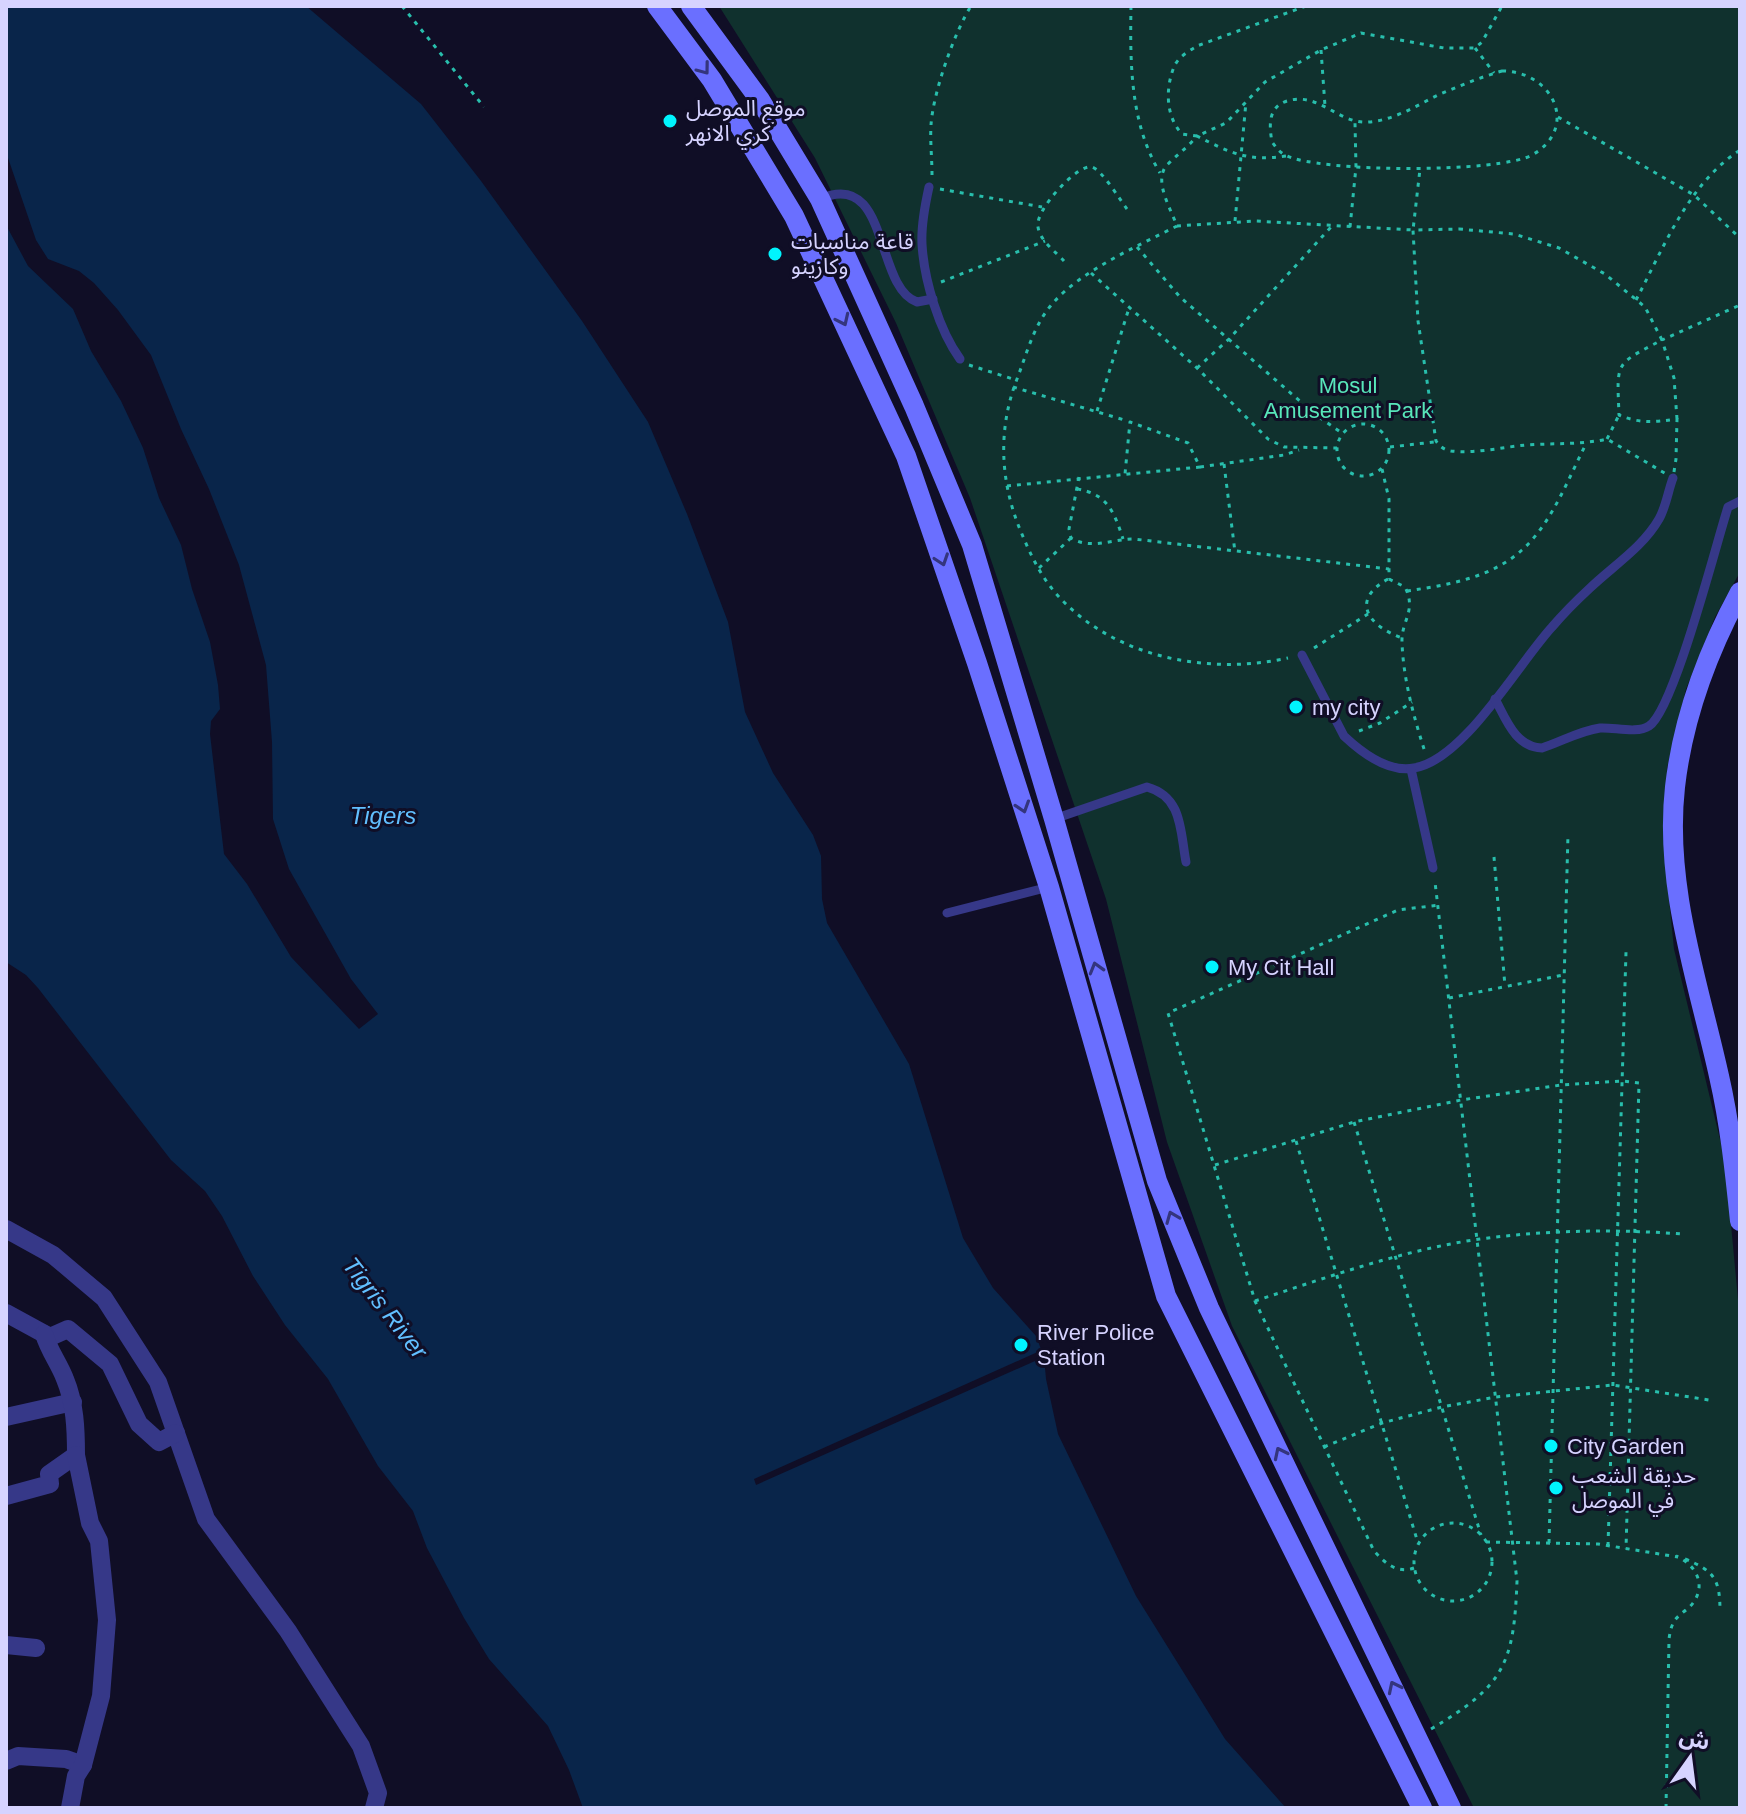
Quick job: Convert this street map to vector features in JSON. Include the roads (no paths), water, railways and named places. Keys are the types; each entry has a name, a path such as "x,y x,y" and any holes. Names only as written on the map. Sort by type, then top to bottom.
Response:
{"main road":[{"path":"657,6 712,80 794,216 906,456 1049,887 1166,1296 1422,1808"},
{"path":"691,6 760,100 820,199 914,406 972,545 1157,1181 1209,1308 1451,1808"},
{"path":"1740,589 1716,639 1689,712 1674,789 1673,828 1675,871 1688,958 1723,1093 1740,1221"},
{"path":"977,663 1004,654"},
{"path":"1388,1739 1415,1731"}],"street":[{"path":"6,1229 53,1255 104,1298 158,1382 206,1519 288,1631 361,1746 378,1793 374,1808"},
{"path":"6,1313 50,1337 68,1329 85,1340 110,1364 139,1424 159,1442 176,1433"},
{"path":"44,1334 52,1357 59,1363 73,1402 76,1455 90,1523 99,1541 107,1620 101,1696 83,1765 76,1776 70,1808"},
{"path":"6,1417 73,1402"},
{"path":"6,1496 50,1484 49,1474 76,1455"},
{"path":"6,1645 36,1648"},
{"path":"6,1761 18,1756 66,1759 83,1765"}],"lane":[{"path":"929,187 922,244 933,299 949,343 960,359"},
{"path":"820,199 836,194 845,195 866,207 900,291 917,302 933,299"},
{"path":"1302,655 1344,736 1354,746 1381,762 1411,769 1428,764 1457,743 1550,628 1632,552 1659,519 1673,478"},
{"path":"1495,699 1520,740 1534,747 1542,748 1597,729 1640,729 1650,725 1660,714 1672,689 1728,507 1740,501"},
{"path":"1411,769 1433,868"},
{"path":"1054,819 1147,787 1161,791 1173,801 1186,862"},
{"path":"947,913 1049,887"}],"water":[{"name":"Tigers","path":"6,6 306,6 421,104 582,321 648,422 687,514 728,622 745,712 773,773 813,835 821,856 822,899 827,923 909,1064 963,1238 993,1288 1036,1336 1044,1357 1058,1434 1136,1596 1225,1739 1286,1808 583,1808 548,1726 489,1659 427,1548 413,1511 378,1466 328,1379 285,1325 253,1276 222,1216 205,1191 171,1160 38,988 26,975 6,962"}],"place":[{"name":"موقع الموصل كري الانهر","path":"670,121"},
{"name":"قاعة مناسبات وكازينو","path":"775,254"},
{"name":"my city","path":"1296,707"},
{"name":"My Cit Hall","path":"1212,967"},
{"name":"River Police Station","path":"1021,1345"},
{"name":"City Garden","path":"1551,1446"},
{"name":"حديقة الشعب في الموصل","path":"1556,1488"}],"park label":[{"name":"Mosul Amusement Park","path":"1348,398"}],"water label":[{"name":"Tigris River","path":"385,1308"}]}
